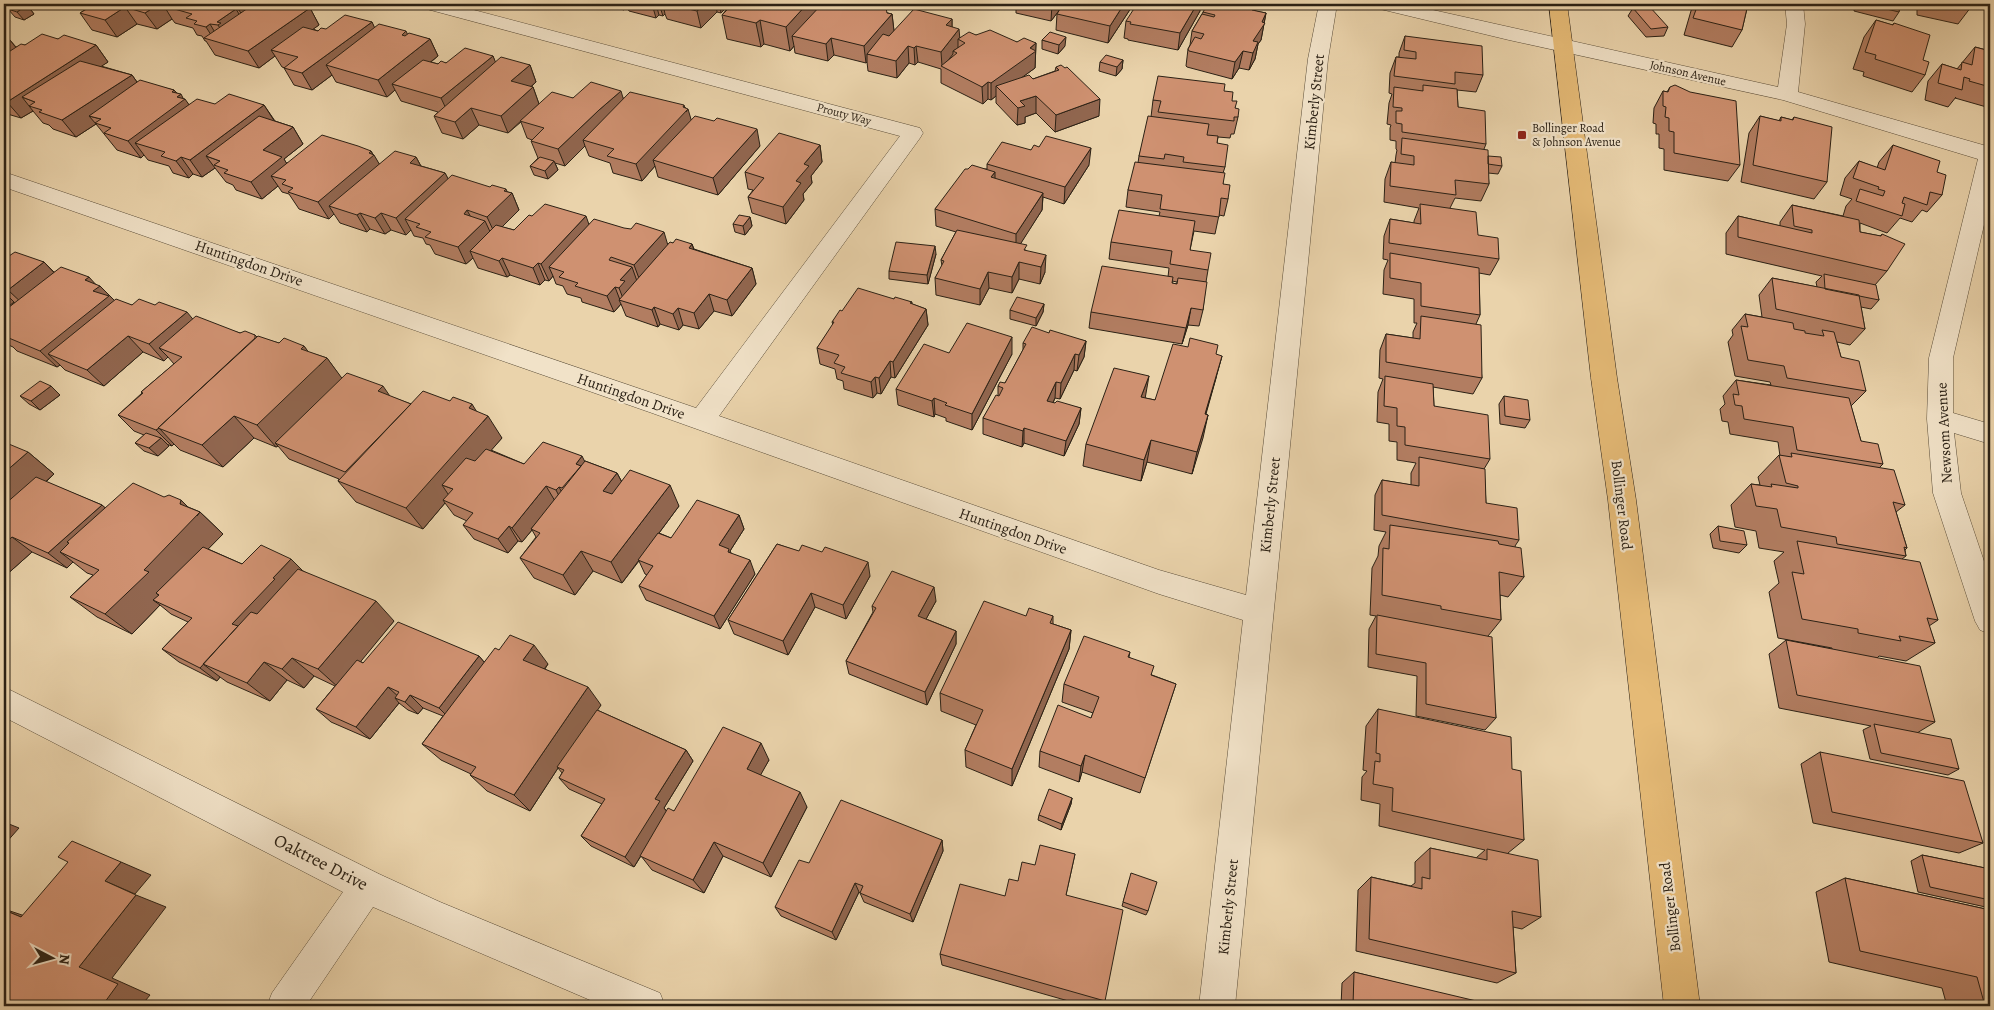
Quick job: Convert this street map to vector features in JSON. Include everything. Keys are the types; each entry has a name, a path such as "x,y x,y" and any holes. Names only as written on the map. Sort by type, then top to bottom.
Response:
{"main road":[{"name":"Bollinger Road","path":"1558,4 1682,1006"}],"street":[{"name":"Prouty Way","path":"430,4 913,133 702,420"},
{"name":"Kimberly Street","path":"1217,1006 1317,69 1328,4"},
{"name":"Johnson Avenue","path":"1383,4 1787,95 1990,154"},
{"path":"1787,95 1796,24 1794,4"},
{"name":"Newsom Avenue","path":"1990,154 1941,358 1940,419 1948,493 1990,621"},
{"name":"Huntingdon Drive","path":"4,179 702,420 1150,579 1259,612"},
{"path":"1940,419 1990,434"},
{"name":"Oaktree Drive","path":"4,701 368,886 428,914 646,1006"},
{"path":"285,1006 368,886"}],"building":[{"path":"17,4 27,5 17,12 8,9"},
{"path":"95,4 159,4 145,13 125,7 105,20 80,13"},
{"path":"167,4 247,5 239,10 236,9 217,22 221,23 218,25 210,24 206,27 194,24 197,21 186,18 192,14 164,6"},
{"path":"254,4 302,4 310,8 248,51 204,38"},
{"path":"667,4 705,4 697,11"},
{"path":"733,4 807,4 786,27 760,20 756,23 722,15"},
{"path":"822,4 850,4 871,9 877,6 886,8 887,13 892,14 864,46 831,38 826,44 792,36"},
{"path":"1063,4 1124,4 1110,26 1057,14"},
{"path":"1137,4 1197,4 1180,33 1130,24 1131,22 1126,21"},
{"path":"1208,4 1256,4 1252,10 1266,13 1262,22 1265,23 1253,41 1258,42 1253,53 1243,51 1235,62 1189,51 1188,49 1195,37 1201,39 1204,34 1192,31 1202,14 1214,17 1215,15 1203,12"},
{"path":"1698,4 1748,4 1742,30 1693,18"},
{"path":"1866,4 1900,4 1899,12"},
{"path":"1955,4 1971,4 1971,7"},
{"path":"1649,6 1668,27 1651,29 1633,8"},
{"path":"914,9 952,19 946,25 959,29 941,52 908,46 896,61 867,54 883,34 889,36"},
{"path":"345,15 372,22 302,73 284,68 298,57 271,50 303,27 318,31 321,28 326,29"},
{"path":"1876,20 1893,25 1894,23 1930,35 1923,60 1929,62 1925,75 1875,59 1876,55 1865,52"},
{"path":"379,24 406,31 402,35 405,36 409,33 430,39 378,80 326,65"},
{"path":"990,30 1017,42 1024,38 1036,43 1030,48 1036,51 991,83 988,82 982,87 941,66 957,53 953,51 965,43 958,39 969,32 976,35"},
{"path":"1050,32 1066,37 1059,45 1042,40"},
{"path":"42,34 58,39 64,35 96,45 7,102 4,101 4,55"},
{"path":"1405,36 1482,46 1483,75 1455,72 1455,84 1394,76 1396,57 1416,59 1416,52 1404,50"},
{"path":"1975,47 1990,51 1990,87 1969,81 1970,79 1964,77 1962,90 1938,83 1942,64 1961,70 1962,62 1972,65"},
{"path":"465,48 493,56 441,98 392,84 423,60 438,64 441,61 446,63"},
{"path":"1106,55 1123,60 1117,67 1100,62"},
{"path":"501,57 530,65 511,81 533,87 501,116 471,108 455,122 434,116"},
{"path":"80,61 132,75 62,120 39,112 42,110 29,106 35,102 22,97"},
{"path":"1061,65 1065,68 1067,67 1100,99 1056,115 1036,96 1020,101 1025,106 1018,108 996,86 1029,75 1033,79 1059,70 1056,67"},
{"path":"1158,76 1225,84 1224,91 1233,92 1232,101 1237,101 1235,108 1239,109 1238,117 1234,117 1234,121 1158,112 1161,101 1153,100"},
{"path":"140,80 174,90 172,92 181,94 177,97 185,99 128,141 104,133 111,128 95,123 101,119 89,116"},
{"path":"591,82 621,91 558,149 531,141 544,128 520,121 552,92 573,98"},
{"path":"1423,85 1457,89 1458,107 1485,111 1486,144 1402,132 1402,124 1396,123 1396,111 1402,111 1402,108 1393,107 1394,87 1423,91"},
{"path":"1675,85 1690,92 1736,101 1740,165 1674,153 1674,132 1669,131 1669,118 1665,117 1666,107 1663,106 1663,91 1668,92 1670,87"},
{"path":"630,92 684,105 683,107 688,109 636,164 607,156 614,149 583,140"},
{"path":"229,94 264,105 190,160 181,157 176,161 161,156 165,152 135,143 197,99 215,104"},
{"path":"259,116 293,127 263,150 282,157 251,182 224,173 228,170 214,165 220,161 206,156"},
{"path":"695,116 714,121 717,118 757,129 713,178 653,160"},
{"path":"1148,116 1209,124 1207,135 1218,136 1217,143 1228,145 1225,167 1183,162 1184,157 1165,154 1164,159 1139,156"},
{"path":"1760,116 1781,121 1781,117 1793,120 1794,117 1832,127 1827,182 1753,165"},
{"path":"779,133 820,145 804,164 809,166 796,181 801,183 783,207 748,197 764,178 745,172"},
{"path":"322,135 371,151 369,153 374,155 318,202 288,192 293,188 282,184 286,180 271,176"},
{"path":"1046,136 1091,148 1065,187 987,164 1002,142 1031,150 1034,145 1039,147"},
{"path":"1402,138 1488,150 1489,184 1455,180 1456,195 1390,186 1391,162 1414,165 1414,156 1401,154"},
{"path":"1893,145 1940,161 1937,172 1946,175 1942,195 1930,192 1927,205 1904,197 1902,203 1905,204 1902,216 1856,201 1860,189 1883,196 1885,191 1853,178 1859,161 1885,170"},
{"path":"395,151 416,157 410,163 445,173 396,218 381,213 375,218 360,213 357,215 329,206"},
{"path":"1488,156 1501,157 1502,166 1488,164"},
{"path":"540,157 554,161 545,171 530,166"},
{"path":"1135,162 1225,173 1223,184 1230,185 1228,199 1221,198 1219,217 1160,209 1162,195 1128,190"},
{"path":"972,165 995,172 991,177 1043,193 1016,234 935,209 965,169"},
{"path":"452,175 490,187 492,185 506,189 504,191 512,193 487,217 467,210 464,214 485,221 458,247 425,237 431,232 416,227 420,224 405,219"},
{"path":"545,204 586,216 541,264 538,263 533,268 502,258 499,261 470,251 496,225 514,230 529,215 532,216"},
{"path":"1420,204 1476,212 1478,235 1498,238 1499,259 1389,243 1390,219 1421,224"},
{"path":"1792,205 1859,220 1860,232 1881,236 1882,234 1905,244 1887,271 1738,237 1738,216 1812,233 1812,230 1794,226"},
{"path":"1119,210 1195,221 1190,250 1211,253 1208,270 1170,264 1172,251 1111,242"},
{"path":"739,215 750,217 743,226 733,224"},
{"path":"594,219 631,229 636,223 664,232 634,265 611,257 609,260 632,267 620,280 625,281 619,288 615,287 607,296 575,286 578,283 559,277 564,272 549,267"},
{"path":"957,230 1027,245 1024,250 1046,255 1041,267 1019,262 1012,277 988,272 980,289 935,278 944,261 941,260"},
{"path":"676,239 692,244 689,248 752,268 727,300 709,294 694,313 678,308 673,314 654,307 652,310 619,300 670,242 673,243"},
{"path":"896,242 935,246 927,275 889,271"},
{"path":"15,252 44,262 8,290 4,288 4,254 9,256"},
{"path":"1390,253 1479,268 1480,315 1421,306 1421,283 1390,278"},
{"path":"1102,266 1173,277 1172,283 1177,284 1178,278 1207,282 1203,310 1191,308 1186,328 1091,312"},
{"path":"61,267 89,277 85,280 100,286 93,291 109,296 40,351 4,336 4,311"},
{"path":"1824,274 1876,285 1879,300 1825,289"},
{"path":"1772,278 1859,295 1865,329 1776,309"},
{"path":"858,288 894,299 895,297 912,302 910,303 926,309 893,362 890,361 879,378 875,377 871,382 841,373 845,367 834,363 839,355 817,348 840,310 842,311"},
{"path":"1017,297 1044,304 1036,318 1010,310"},
{"path":"116,299 132,305 139,299 155,305 159,302 187,312 149,344 128,336 87,370 48,354"},
{"path":"1745,314 1793,323 1794,329 1805,331 1805,333 1824,336 1822,330 1834,332 1841,357 1859,361 1866,391 1787,378 1784,366 1748,360 1741,326 1748,327"},
{"path":"196,316 240,333 245,331 255,335 255,338 156,430 118,415 143,393 141,392 182,357 159,348"},
{"path":"1421,316 1481,325 1482,378 1386,362 1386,334 1420,339"},
{"path":"967,323 1012,337 972,414 945,405 947,403 934,398 932,401 896,389 924,344 949,353"},
{"path":"1032,327 1049,333 1050,330 1086,341 1079,355 1075,354 1061,383 1056,382 1047,401 1055,403 1057,401 1081,408 1066,441 1024,428 1023,431 983,418 996,395 999,396 1003,388 998,386 1000,382 1005,383 1026,344 1023,343"},
{"path":"258,336 279,343 284,338 304,346 301,349 327,358 257,425 234,416 202,445 158,428"},
{"path":"1190,338 1218,345 1216,354 1222,356 1205,414 1208,415 1197,452 1151,440 1144,460 1086,444 1114,368 1149,376 1141,397 1155,400 1173,344 1188,347"},
{"path":"347,373 383,386 378,391 411,404 345,472 275,443"},
{"path":"1385,376 1433,384 1434,406 1488,415 1490,459 1405,445 1405,427 1397,426 1397,408 1384,406"},
{"path":"1736,380 1849,398 1861,441 1878,444 1883,464 1797,450 1793,427 1744,419 1742,406 1735,405 1733,394 1739,395"},
{"path":"40,381 51,386 31,401 20,396"},
{"path":"423,391 450,401 453,397 472,404 469,408 488,416 406,508 338,481"},
{"path":"1504,396 1528,400 1530,420 1505,416"},
{"path":"146,433 161,438 149,448 135,443"},
{"path":"4,442 28,452 4,473"},
{"path":"543,442 582,456 576,464 581,466 562,488 559,487 556,490 546,486 512,528 509,526 498,539 463,525 473,513 443,500 453,489 442,485 466,458 475,461 486,449 524,464"},
{"path":"1791,453 1894,470 1905,505 1893,502 1907,548 1904,547 1906,556 1837,544 1836,537 1781,527 1777,509 1756,506 1751,484 1772,487 1771,484 1798,488 1798,486 1786,483 1779,455 1792,457"},
{"path":"1419,457 1485,469 1486,503 1517,508 1519,540 1382,515 1382,480 1419,486"},
{"path":"585,461 617,473 603,491 612,494 630,470 670,485 611,562 581,551 563,575 520,558 540,533 531,529"},
{"path":"36,477 102,505 48,553 12,537 4,544 4,505"},
{"path":"133,483 164,497 169,495 181,500 180,504 200,512 144,570 149,572 105,614 70,597 99,570 60,552 69,543 67,542"},
{"path":"697,500 739,515 719,545 729,549 728,552 750,560 714,616 639,586 653,566 638,560 658,533 671,538"},
{"path":"1390,525 1498,541 1499,544 1521,548 1524,577 1499,572 1501,620 1441,609 1441,606 1382,595 1383,548 1389,549"},
{"path":"1718,526 1744,531 1747,545 1720,541"},
{"path":"1797,541 1920,562 1938,620 1927,618 1935,643 1899,636 1901,641 1858,633 1858,629 1802,619 1792,572 1804,574"},
{"path":"777,544 799,551 802,545 822,552 825,547 868,562 843,605 811,593 783,641 728,620"},
{"path":"261,545 291,559 273,578 275,579 232,624 238,626 200,668 162,649 192,618 153,600 159,595 156,593 203,547 242,564"},
{"path":"298,569 376,601 318,669 292,658 282,669 264,662 247,683 203,664 251,612 257,614"},
{"path":"892,571 934,587 918,616 956,631 925,692 846,661 876,608 872,606"},
{"path":"984,601 1026,616 1029,608 1053,616 1050,623 1071,630 1012,769 965,750 983,710 940,693"},
{"path":"1377,615 1492,637 1496,718 1426,704 1426,663 1376,654"},
{"path":"398,622 479,656 439,708 410,695 405,702 395,698 399,692 388,687 356,727 316,709 357,660 363,663"},
{"path":"510,635 534,645 523,660 588,687 514,795 470,775 476,767 422,744 495,648 499,650"},
{"path":"1084,636 1130,652 1128,657 1154,666 1151,675 1176,684 1145,778 1085,755 1081,766 1040,751 1058,705 1091,718 1099,697 1064,684"},
{"path":"1786,640 1920,666 1935,722 1797,695"},
{"path":"1378,709 1511,737 1512,769 1521,771 1524,840 1392,811 1393,788 1373,784 1375,761 1380,762 1380,754 1376,753"},
{"path":"597,710 686,750 655,799 660,801 625,857 581,836 605,799 559,778 564,770 557,767"},
{"path":"1874,724 1951,739 1959,769 1881,753"},
{"path":"723,727 761,743 747,769 800,792 763,863 714,842 693,880 640,856 668,808 674,811"},
{"path":"1820,752 1964,781 1983,843 1832,812"},
{"path":"1049,789 1072,798 1062,824 1039,815"},
{"path":"841,800 942,840 910,914 860,893 863,886 855,883 832,932 775,907 799,860 809,863"},
{"path":"72,841 121,862 105,881 136,895 79,967 118,984 102,1006 4,1006 4,910 21,917 68,862 58,857"},
{"path":"1040,845 1075,854 1066,895 1123,910 1105,1001 940,954 960,884 1005,896 1009,879 1018,881 1022,862 1035,865"},
{"path":"1430,848 1487,860 1487,849 1538,860 1541,917 1512,911 1516,973 1369,939 1371,877 1422,889 1422,877 1430,879"},
{"path":"1922,855 1990,869 1990,900 1930,887"},
{"path":"1131,873 1157,882 1148,911 1123,902"},
{"path":"1845,878 1990,910 1990,1006 1985,1006 1977,977 1860,951"},
{"path":"1354,972 1489,1004 1490,1006 1353,1006"}],"place":[{"name":"Bollinger Road & Johnson Avenue","path":"1522,135"}]}
